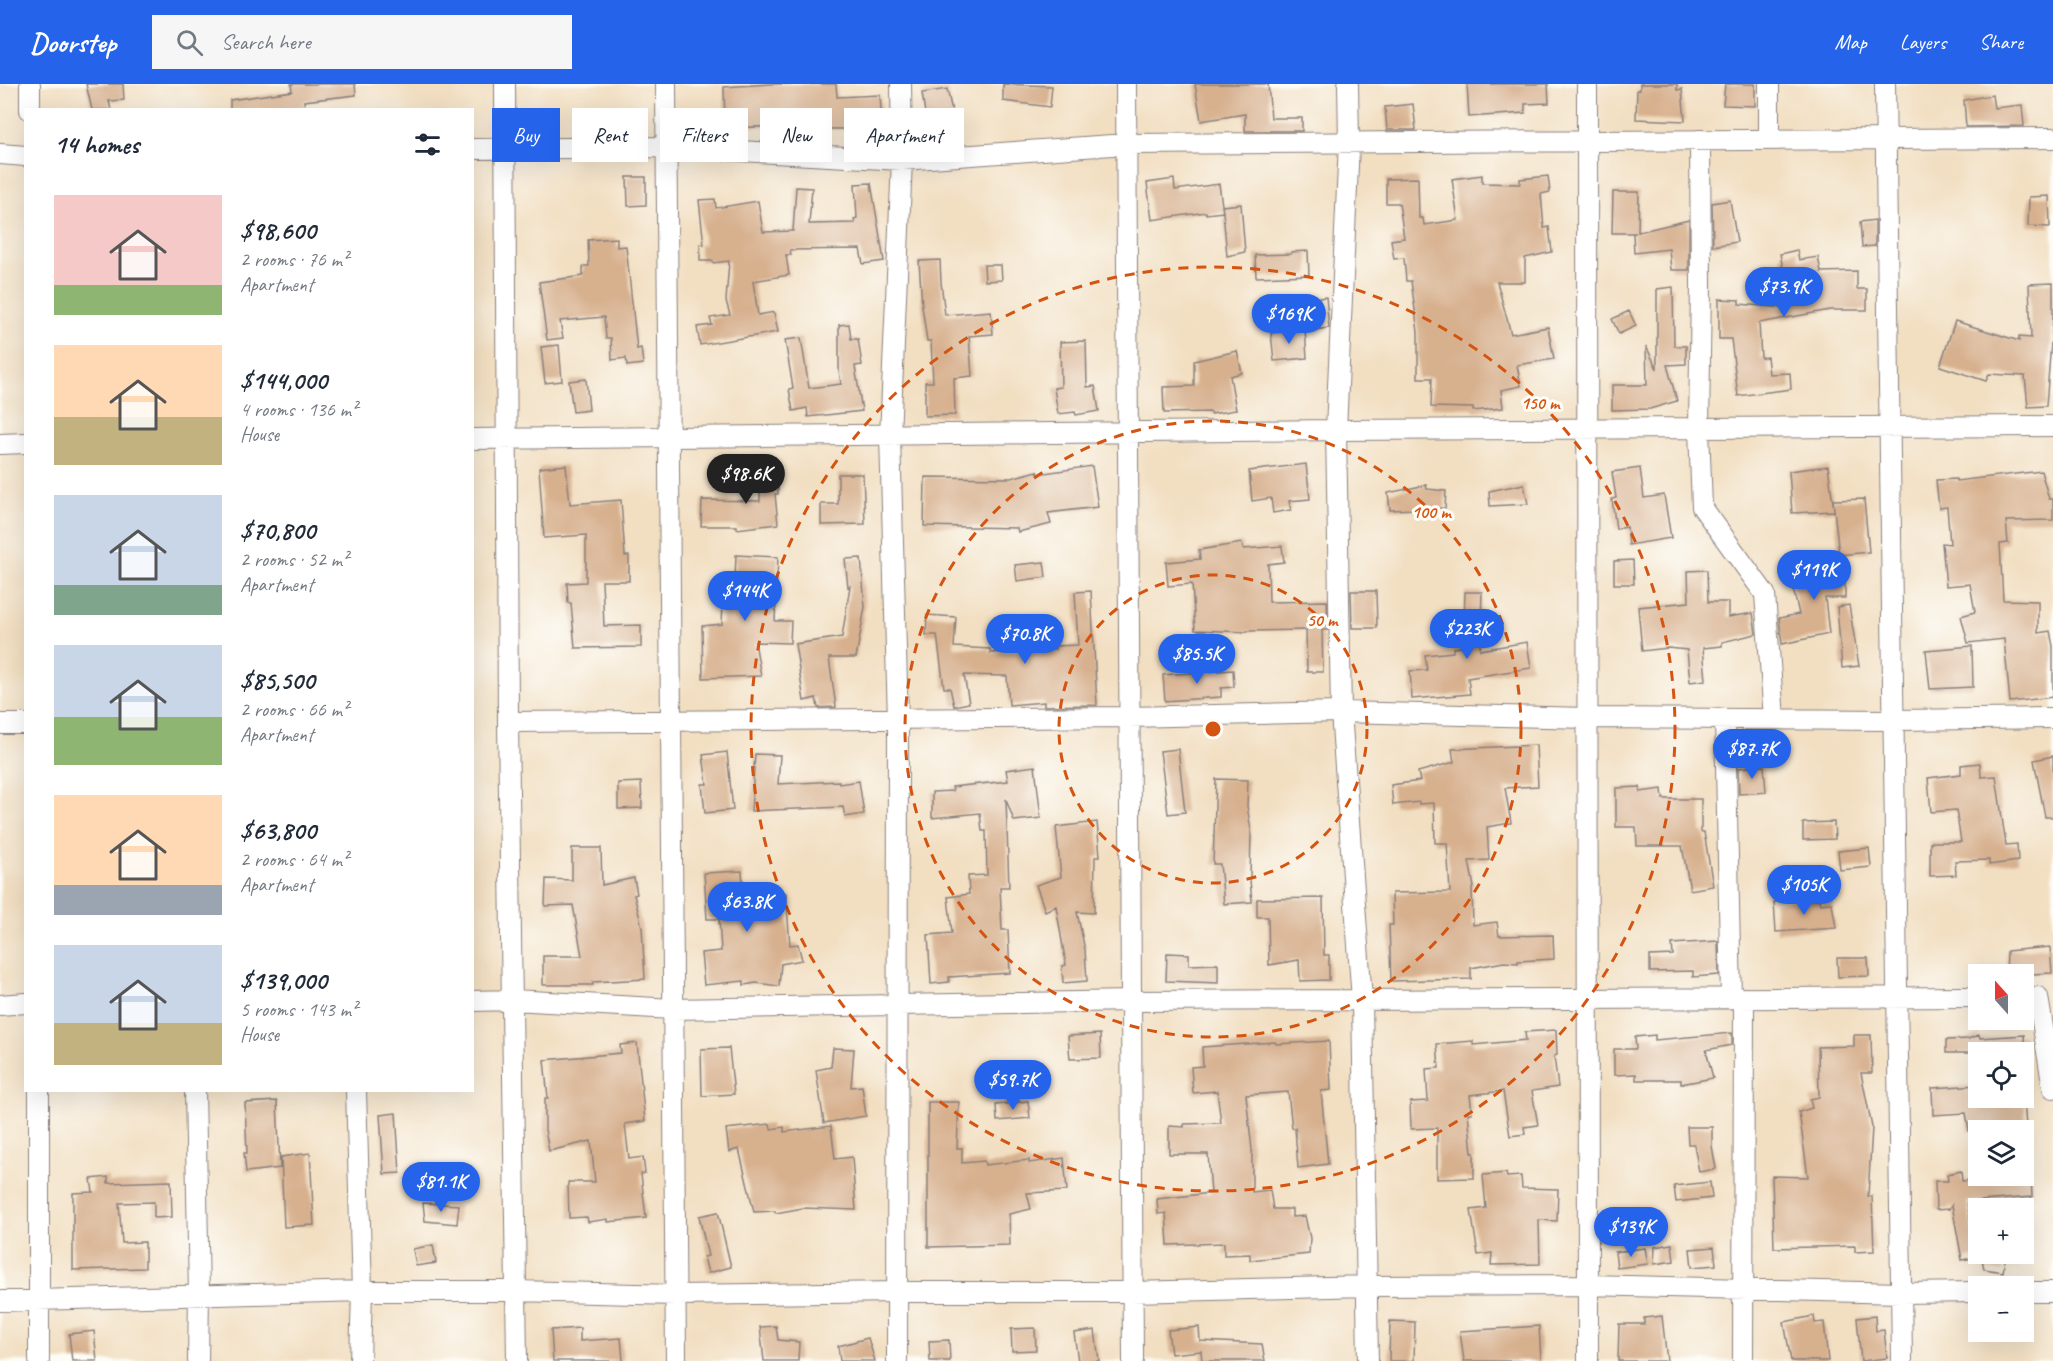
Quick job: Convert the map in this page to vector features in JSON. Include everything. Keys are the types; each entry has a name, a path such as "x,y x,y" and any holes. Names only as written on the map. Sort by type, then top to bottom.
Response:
{"street":[{"path":"30,84 30,108"},
{"path":"505,84 505,108"},
{"path":"666,84 666,108"},
{"path":"901,84 901,108"},
{"path":"1126,84 1133,1361"},
{"path":"1348,84 1349,143 1336,430 1341,712 1362,1000 1368,1361"},
{"path":"1587,84 1588,1361"},
{"path":"1769,84 1769,140"},
{"path":"1885,84 1902,1361"},
{"path":"964,156 1126,144 2053,138"},
{"path":"1700,140 1699,429 1702,507 1766,594 1774,719"},
{"path":"560,148 660,147"},
{"path":"474,149 492,148"},
{"path":"748,152 844,157"},
{"path":"0,154 24,156"},
{"path":"506,162 508,722 517,1361"},
{"path":"666,162 676,1361"},
{"path":"897,1361 898,720 890,436 902,162"},
{"path":"474,439 1127,434 1336,430 2053,426"},
{"path":"0,444 24,443"},
{"path":"508,722 898,720 1341,712 1588,718 1894,720 2053,718"},
{"path":"1725,719 1738,998 1743,1361"},
{"path":"0,724 24,724"},
{"path":"474,1001 513,1000 673,1009 1131,1001 1968,997"},
{"path":"2038,997 2053,1088"},
{"path":"0,1005 24,1003"},
{"path":"39,1092 39,1361"},
{"path":"195,1092 198,1361"},
{"path":"356,1092 362,1291 360,1361"},
{"path":"0,1301 362,1291 516,1291 676,1295 1132,1292 1367,1286 1588,1285 1901,1293 1968,1292"},
{"path":"2034,1292 2053,1292"}],"building":[{"path":"86,84 123,84 124,100 109,101 111,108 92,108"},
{"path":"291,84 355,84 356,95 304,101 305,107 298,108 230,108 230,100 292,91"},
{"path":"836,84 837,97 880,95 881,108 844,108 844,129 832,129 832,108 760,108 760,127 748,127 748,108 725,108 724,87"},
{"path":"1003,84 1052,86 1050,107 1003,101"},
{"path":"1195,84 1268,84 1271,118 1302,118 1302,131 1245,131 1245,114 1201,121"},
{"path":"1467,84 1548,84 1549,103 1525,104 1525,113 1469,117"},
{"path":"1640,84 1677,84 1677,90 1682,89 1685,121 1636,119 1637,90 1640,90"},
{"path":"1725,84 1755,84 1755,106 1723,105"},
{"path":"947,89 951,108 924,108 922,93"},
{"path":"1992,95 1994,108 2022,105 2024,126 1966,127 1964,100"},
{"path":"1413,104 1416,130 1387,130 1385,107"},
{"path":"1482,175 1482,183 1520,184 1520,179 1548,176 1550,192 1541,194 1544,228 1549,227 1552,252 1525,258 1525,282 1497,282 1511,334 1548,327 1554,359 1517,365 1521,386 1501,390 1503,408 1473,411 1473,408 1431,407 1432,378 1418,378 1418,332 1411,281 1406,281 1404,258 1394,259 1391,240 1404,238 1399,203 1386,203 1386,179 1418,178 1419,218 1423,218 1424,225 1458,220 1452,179"},
{"path":"627,177 646,177 646,205 628,206"},
{"path":"1174,179 1175,190 1219,184 1222,206 1241,204 1245,252 1227,256 1223,212 1206,214 1206,212 1152,220 1147,183"},
{"path":"871,183 884,261 863,264 860,249 790,250 791,255 786,255 789,275 753,281 758,315 774,312 778,332 700,345 697,327 712,325 710,318 730,315 726,301 729,261 713,263 713,261 700,261 700,244 704,245 699,200 715,199 716,208 758,201 763,232 793,231 796,187 812,188 809,224 855,223 854,219 857,218 855,184"},
{"path":"1613,192 1639,192 1638,232 1689,220 1689,270 1671,270 1669,249 1634,253 1633,233 1612,233"},
{"path":"2049,196 2050,227 2028,226 2029,197"},
{"path":"1730,200 1737,242 1713,246 1712,203"},
{"path":"1875,220 1875,246 1862,247 1860,222"},
{"path":"617,238 617,247 626,246 637,349 641,348 643,364 627,366 626,358 612,360 611,338 606,338 604,317 560,321 563,338 547,340 539,282 583,276 583,266 589,266 588,240"},
{"path":"1797,250 1799,260 1818,257 1821,272 1857,271 1857,289 1867,289 1867,310 1830,310 1759,323 1761,358 1767,357 1769,374 1790,373 1791,389 1738,396 1731,339 1719,339 1719,299 1739,300 1739,304 1786,308 1783,292 1788,291 1780,254"},
{"path":"1308,251 1309,275 1256,277 1255,255"},
{"path":"940,260 945,315 991,311 993,334 969,336 972,376 954,378 955,415 925,416 925,382 933,382 931,341 927,341 919,261"},
{"path":"984,265 1001,265 1002,280 985,281"},
{"path":"2053,283 2053,317 2046,406 2028,407 2025,376 1989,374 1986,381 1940,366 1955,321 2019,341 2019,337 2031,338 2029,284"},
{"path":"1673,287 1674,346 1686,346 1686,364 1667,365 1677,401 1650,409 1612,410 1612,385 1647,385 1646,346 1657,369 1657,289"},
{"path":"1326,297 1329,328 1306,331 1302,300"},
{"path":"1629,311 1636,326 1619,334 1612,319"},
{"path":"849,324 851,339 858,339 862,365 855,366 862,411 808,417 807,408 793,411 789,389 793,388 785,340 801,338 809,388 841,384 839,325"},
{"path":"1305,330 1307,358 1274,361 1271,333"},
{"path":"1086,341 1087,387 1095,386 1099,411 1076,415 1075,412 1058,414 1054,388 1061,387 1060,342"},
{"path":"559,345 562,381 545,383 541,347"},
{"path":"1237,351 1242,373 1230,376 1236,410 1211,414 1211,412 1164,413 1163,387 1194,386 1194,361"},
{"path":"586,379 589,410 573,412 569,381"},
{"path":"771,455 773,477 778,477 778,494 775,494 778,524 737,529 737,526 701,526 702,500 760,501 760,456"},
{"path":"1306,464 1310,499 1289,501 1291,510 1273,513 1271,498 1252,501 1249,471"},
{"path":"566,465 570,504 621,500 625,556 629,556 629,581 602,581 604,626 641,625 641,647 575,648 567,583 586,582 586,535 544,538 539,468"},
{"path":"1092,466 1098,507 1048,513 1051,524 1018,532 1017,528 924,526 925,477 1011,478 1037,471 1038,474"},
{"path":"1828,466 1834,511 1792,513 1789,471"},
{"path":"1640,468 1644,498 1664,495 1671,538 1629,545 1627,527 1616,529 1612,499 1616,498 1612,472"},
{"path":"2041,471 2049,499 2053,499 2053,520 2006,521 2008,543 2000,544 2003,600 2038,601 2038,633 2050,631 2053,646 2053,697 2010,702 2004,639 1968,643 1961,616 1975,612 1970,584 1946,586 1942,543 1950,544 1947,507 1939,508 1936,480 1956,479 1956,481"},
{"path":"838,474 863,474 865,524 821,525 821,504 838,504"},
{"path":"1524,484 1528,504 1490,506 1489,491"},
{"path":"1426,485 1427,489 1446,491 1445,508 1390,510 1388,493"},
{"path":"1864,499 1869,552 1839,555 1833,500"},
{"path":"1242,543 1243,549 1282,546 1284,562 1268,564 1269,602 1327,601 1328,630 1322,630 1323,672 1307,672 1306,630 1247,632 1195,630 1192,584 1168,586 1166,562 1200,559 1199,550"},
{"path":"736,555 778,557 775,621 791,621 790,643 755,642 761,676 703,678 702,626 722,624 723,602 734,603"},
{"path":"1845,557 1845,598 1825,598 1829,634 1782,644 1779,618 1799,614 1791,580 1817,574 1816,559"},
{"path":"861,558 865,607 856,658 829,658 836,707 818,708 816,698 804,701 795,644 842,637 850,586 848,587 845,559"},
{"path":"1633,560 1634,584 1614,584 1614,561"},
{"path":"1044,562 1046,577 1017,581 1015,565"},
{"path":"1707,570 1708,602 1728,602 1728,617 1753,613 1756,634 1722,642 1722,646 1703,648 1706,680 1690,682 1687,650 1668,648 1642,651 1638,607 1689,602 1688,571"},
{"path":"1091,591 1097,705 1044,706 1044,702 1009,705 1007,676 964,675 969,703 954,706 950,688 944,688 937,635 926,635 927,615 956,617 954,647 990,649 990,653 1055,649 1055,646 1078,645 1075,592"},
{"path":"1351,591 1376,591 1377,628 1352,628"},
{"path":"1465,592 1482,592 1480,650 1527,642 1531,668 1468,678 1470,694 1412,699 1410,671 1427,670 1425,655 1453,652 1453,648 1463,647"},
{"path":"1849,605 1859,666 1842,668 1837,607"},
{"path":"1972,646 1973,687 1930,689 1926,650"},
{"path":"1233,670 1234,687 1221,688 1221,697 1165,701 1163,675"},
{"path":"1536,745 1538,786 1505,788 1511,823 1487,827 1489,860 1469,861 1474,887 1472,888 1473,925 1497,922 1499,936 1553,935 1554,959 1518,961 1518,963 1504,962 1471,968 1471,979 1391,981 1389,925 1393,925 1392,893 1450,892 1447,843 1435,843 1434,803 1393,805 1391,785 1420,781 1418,772 1454,762 1452,749"},
{"path":"1178,749 1185,812 1168,814 1160,751"},
{"path":"727,752 733,810 705,813 702,784 707,784 703,755"},
{"path":"755,754 780,755 778,784 839,781 839,784 859,781 864,814 845,817 843,807 751,811"},
{"path":"2053,756 2053,817 2045,817 2034,760"},
{"path":"1980,763 1981,777 1996,776 2006,845 2017,844 2018,861 1989,865 1989,860 1955,861 1956,875 1930,876 1930,842 1961,842 1956,810 1931,812 1928,778 1961,774 1961,765"},
{"path":"1035,766 1041,818 1014,821 1006,799 1009,887 1000,887 1002,930 1008,930 1010,973 949,977 949,982 931,984 928,935 952,933 948,897 969,894 968,876 987,875 986,831 982,831 980,813 932,818 932,792 953,791 952,787 1008,781 1006,770"},
{"path":"1764,766 1766,792 1739,794 1738,768"},
{"path":"1216,779 1248,780 1247,806 1251,830 1252,902 1224,904 1220,864 1213,864"},
{"path":"641,782 642,808 618,809 618,783"},
{"path":"1640,787 1640,792 1662,789 1663,799 1701,799 1701,832 1704,832 1713,886 1690,890 1682,846 1637,846 1636,827 1616,827 1616,788"},
{"path":"1097,822 1100,856 1095,857 1094,913 1077,912 1085,950 1087,981 1063,983 1062,966 1066,965 1056,906 1045,911 1036,885 1061,877 1056,827"},
{"path":"1834,822 1835,839 1803,840 1803,823"},
{"path":"572,848 601,848 602,885 634,878 637,894 634,895 642,927 645,979 593,982 593,985 543,985 543,956 582,956 573,905 545,906 546,879 572,880"},
{"path":"1869,848 1871,867 1840,870 1838,851"},
{"path":"742,871 744,896 786,893 790,945 798,944 802,960 781,964 779,986 756,983 744,985 744,981 704,985 701,953 721,951 719,919 707,919 704,873"},
{"path":"1323,898 1324,955 1329,955 1329,980 1300,981 1299,960 1269,965 1268,917 1257,917 1257,899"},
{"path":"1819,899 1820,904 1832,903 1836,928 1776,932 1774,902"},
{"path":"1718,941 1719,975 1693,977 1693,971 1650,972 1650,956 1673,955 1672,944"},
{"path":"2050,947 2052,973 2034,974 2034,964 2006,964 2007,951"},
{"path":"1167,953 1189,954 1189,965 1218,964 1218,983 1166,981"},
{"path":"1837,958 1868,958 1869,976 1838,977"},
{"path":"1556,1030 1557,1055 1554,1056 1558,1087 1532,1091 1538,1125 1524,1127 1525,1134 1510,1136 1503,1091 1470,1095 1472,1113 1468,1113 1472,1153 1474,1153 1474,1178 1437,1179 1437,1128 1411,1129 1410,1102 1428,1101 1426,1069 1439,1068 1437,1044 1473,1041 1473,1045 1526,1040 1525,1032"},
{"path":"1732,1033 1732,1045 1706,1050 1713,1078 1681,1084 1681,1080 1636,1080 1636,1074 1614,1075 1614,1049 1636,1049 1635,1037 1655,1035 1655,1040"},
{"path":"1100,1034 1101,1058 1070,1059 1068,1036"},
{"path":"1854,1035 1871,1035 1872,1073 1861,1073 1872,1127 1868,1196 1872,1196 1874,1251 1855,1252 1855,1246 1774,1248 1772,1176 1808,1177 1799,1112 1812,1108 1810,1099 1819,1097 1818,1047 1854,1046"},
{"path":"1979,1035 1980,1038 2024,1035 2024,1042 1968,1042 1968,1053 1946,1053 1946,1040 1968,1039"},
{"path":"1329,1041 1331,1090 1321,1091 1328,1164 1298,1168 1295,1128 1292,1128 1288,1092 1246,1095 1252,1150 1252,1192 1270,1190 1273,1209 1292,1209 1292,1217 1305,1216 1310,1238 1309,1254 1250,1260 1250,1254 1224,1255 1224,1243 1168,1245 1166,1213 1158,1214 1157,1199 1211,1193 1208,1154 1169,1154 1169,1126 1184,1127 1184,1124 1221,1123 1217,1091 1193,1093 1191,1067 1203,1066 1202,1047"},
{"path":"637,1043 645,1121 625,1124 629,1159 643,1157 645,1173 641,1174 646,1218 588,1222 587,1217 569,1218 568,1182 595,1182 591,1141 549,1151 545,1130 545,1098 548,1098 544,1060 621,1053 620,1045"},
{"path":"729,1048 734,1094 702,1096 701,1049"},
{"path":"833,1048 854,1049 851,1087 862,1086 866,1116 824,1123 816,1070 831,1067"},
{"path":"1968,1086 1968,1108 2025,1108 2026,1120 1968,1120 1968,1125 1966,1113 1933,1115 1932,1088"},
{"path":"277,1101 280,1168 246,1172 245,1103"},
{"path":"1028,1101 1030,1118 997,1121 996,1105"},
{"path":"928,1102 959,1102 957,1148 962,1148 962,1163 984,1161 985,1165 1029,1160 1029,1163 1064,1158 1067,1191 1027,1193 1031,1209 1009,1214 1010,1245 928,1247"},
{"path":"396,1113 400,1173 384,1174 380,1115"},
{"path":"770,1124 771,1129 784,1127 784,1132 831,1126 835,1159 852,1157 856,1210 803,1208 776,1213 775,1211 754,1212 739,1149 729,1152 726,1129"},
{"path":"1687,1127 1712,1127 1712,1146 1716,1169 1699,1172 1694,1144 1688,1144"},
{"path":"310,1153 314,1225 284,1227 281,1157"},
{"path":"1961,1171 1962,1181 1968,1181 1968,1186 2031,1186 2032,1197 1968,1198 1968,1259 1962,1260 1952,1205 1949,1209 1936,1210 1935,1181 1948,1181 1947,1174"},
{"path":"1506,1173 1507,1177 1521,1176 1522,1188 1558,1189 1557,1221 1539,1220 1540,1264 1491,1265 1492,1253 1478,1255 1471,1210 1486,1208 1483,1175"},
{"path":"108,1177 108,1183 171,1181 172,1217 154,1218 154,1202 119,1203 122,1243 145,1242 145,1268 73,1270 73,1193 93,1192 91,1179"},
{"path":"1710,1182 1712,1198 1676,1202 1674,1186"},
{"path":"423,1203 459,1205 457,1224 425,1221"},
{"path":"718,1212 731,1267 708,1273 704,1257 708,1256 699,1216"},
{"path":"1672,1244 1674,1261 1654,1264 1655,1247"},
{"path":"433,1245 436,1263 416,1266 413,1249"},
{"path":"1714,1247 1716,1265 1692,1267 1690,1249"},
{"path":"1645,1248 1648,1264 1617,1268 1615,1252"},
{"path":"1983,1264 2004,1264 2003,1272 1984,1269"},
{"path":"1662,1316 1667,1361 1618,1361 1619,1324 1644,1324 1644,1318"},
{"path":"1814,1316 1815,1323 1824,1322 1828,1361 1791,1361 1784,1322"},
{"path":"1875,1316 1876,1331 1884,1330 1887,1358 1861,1361 1857,1318"},
{"path":"1390,1321 1415,1322 1414,1361 1389,1361"},
{"path":"776,1326 778,1340 799,1342 798,1361 764,1361 760,1327"},
{"path":"1539,1326 1541,1361 1464,1361 1460,1331"},
{"path":"1199,1327 1200,1341 1262,1344 1265,1361 1202,1361 1201,1351 1171,1354 1168,1330"},
{"path":"580,1328 580,1341 621,1338 623,1361 553,1361 551,1330"},
{"path":"1035,1328 1036,1350 1012,1351 1011,1329"},
{"path":"1095,1330 1099,1361 1078,1361 1074,1333"},
{"path":"94,1331 97,1361 72,1361 69,1334"},
{"path":"868,1338 875,1361 840,1361 838,1346"},
{"path":"949,1340 950,1361 930,1361 929,1341"}]}
